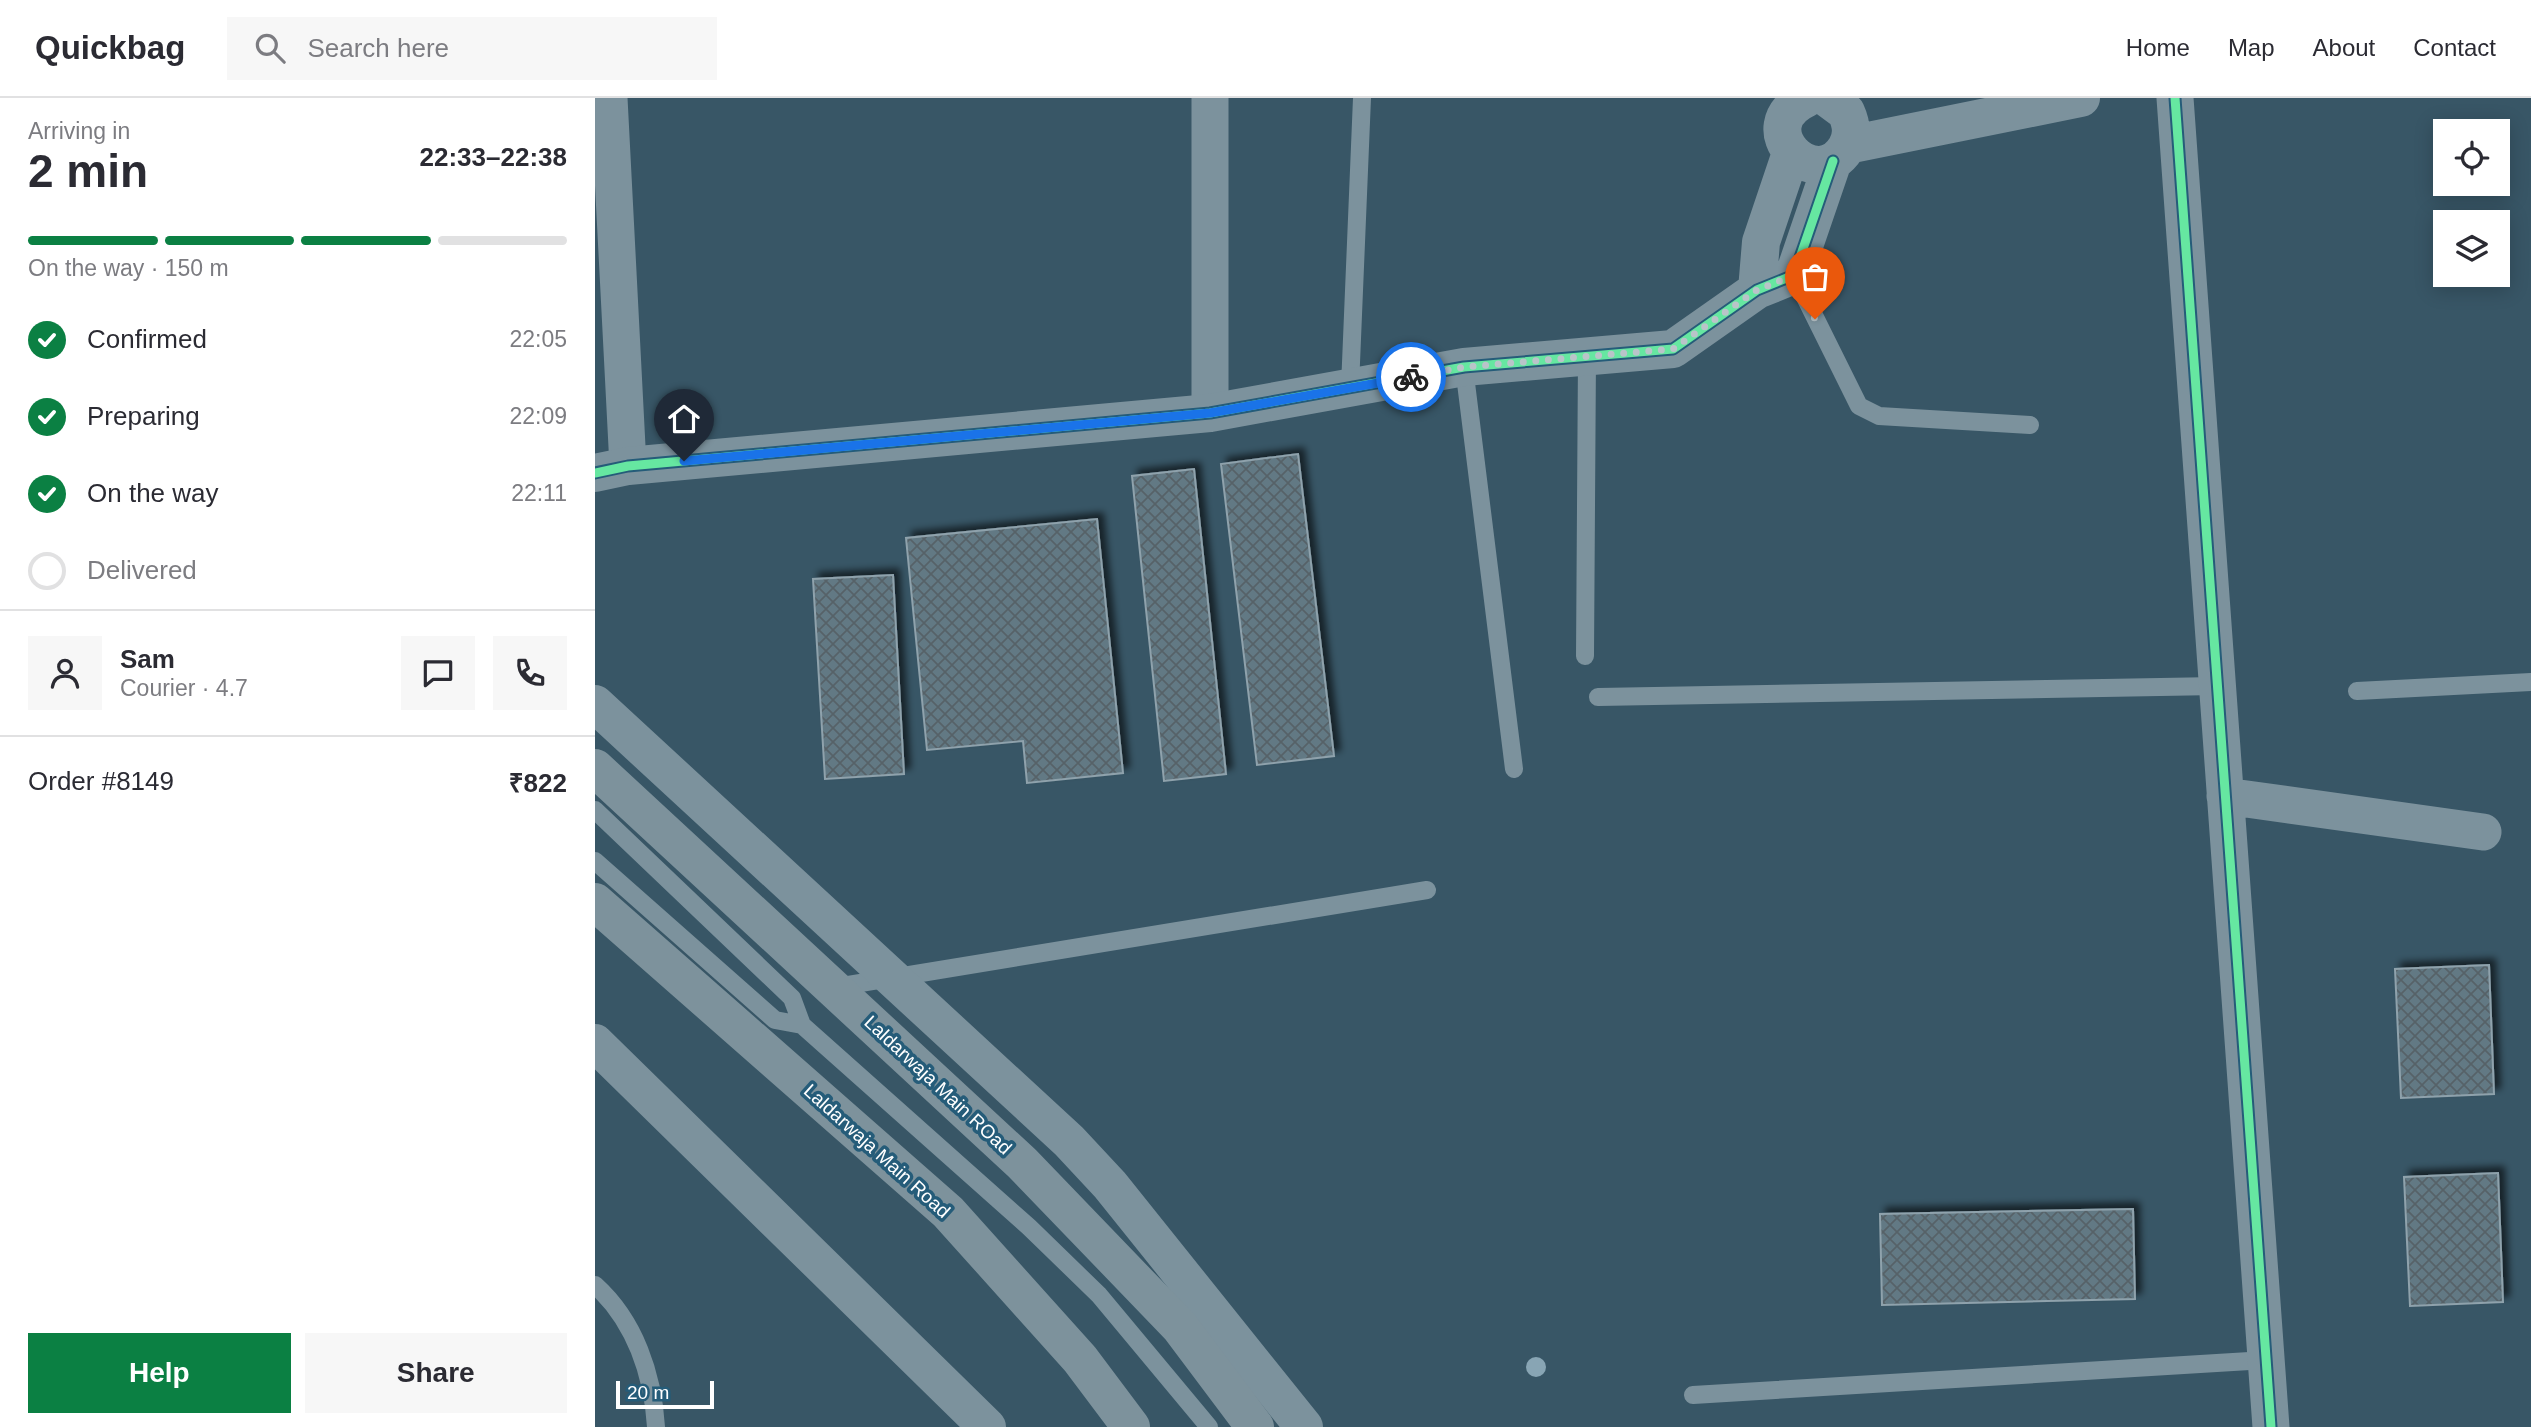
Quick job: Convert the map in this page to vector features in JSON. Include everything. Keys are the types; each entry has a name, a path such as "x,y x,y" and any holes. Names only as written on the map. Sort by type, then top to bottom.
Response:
{"highway":[{"name":"Laldarwaja Main ROad","path":"595,768 1022,1163 1180,1327 1255,1427"},
{"name":"Laldarwaja Main Road","path":"595,902 948,1212 1080,1359 1131,1427"}],"street":[{"path":"610,98 612,470 1210,413 1464,367 1673,349 1757,290 1794,275 1851,122 1846,112 1809,109"},
{"path":"1210,98 1210,413"},
{"path":"1809,109 1810,164 1840,153 2081,98"},
{"path":"2175,98 2271,1427"},
{"path":"1757,290 1761,242 1809,109"},
{"path":"595,704 1069,1141 1111,1185 1304,1427"},
{"path":"2225,796 2483,832"},
{"path":"595,1043 987,1427"}],"lane":[{"path":"1350,387 1361,98"},
{"path":"1794,275 1859,406 1868,413 1879,416 2030,425"},
{"path":"1585,656 1587,356"},
{"path":"1464,367 1514,769"},
{"path":"2357,691 2531,682"},
{"path":"1598,697 2217,686"},
{"path":"595,810 792,998 801,1025 1029,1227 1099,1295 1209,1427"},
{"path":"595,861 775,1020 801,1025"},
{"path":"832,988 1427,890"},
{"path":"595,1285 629,1327 646,1366 656,1427"},
{"path":"1692,1395 2266,1360"}],"building":[{"path":"1298,454 1334,756 1257,765 1221,464"},
{"path":"1194,469 1226,774 1164,781 1132,476"},
{"path":"1097,519 1123,773 1027,783 1023,741 927,750 906,538"},
{"path":"893,575 904,774 825,779 813,579"},
{"path":"2489,965 2494,1094 2401,1098 2395,969"},
{"path":"2498,1173 2503,1302 2410,1306 2404,1177"},
{"path":"2133,1209 2135,1299 1882,1305 1880,1214"}],"cycle path":[{"path":"2175,98 2271,1427"},
{"path":"595,473 628,466 1210,413 1464,367 1673,349 1757,290 1794,275 1833,161"}],"way so far":[{"path":"1411,377 1464,367 1673,349 1757,290 1778,284 1794,275 1815,319"}],"route":[{"path":"684,461 1210,413 1411,377"}]}
